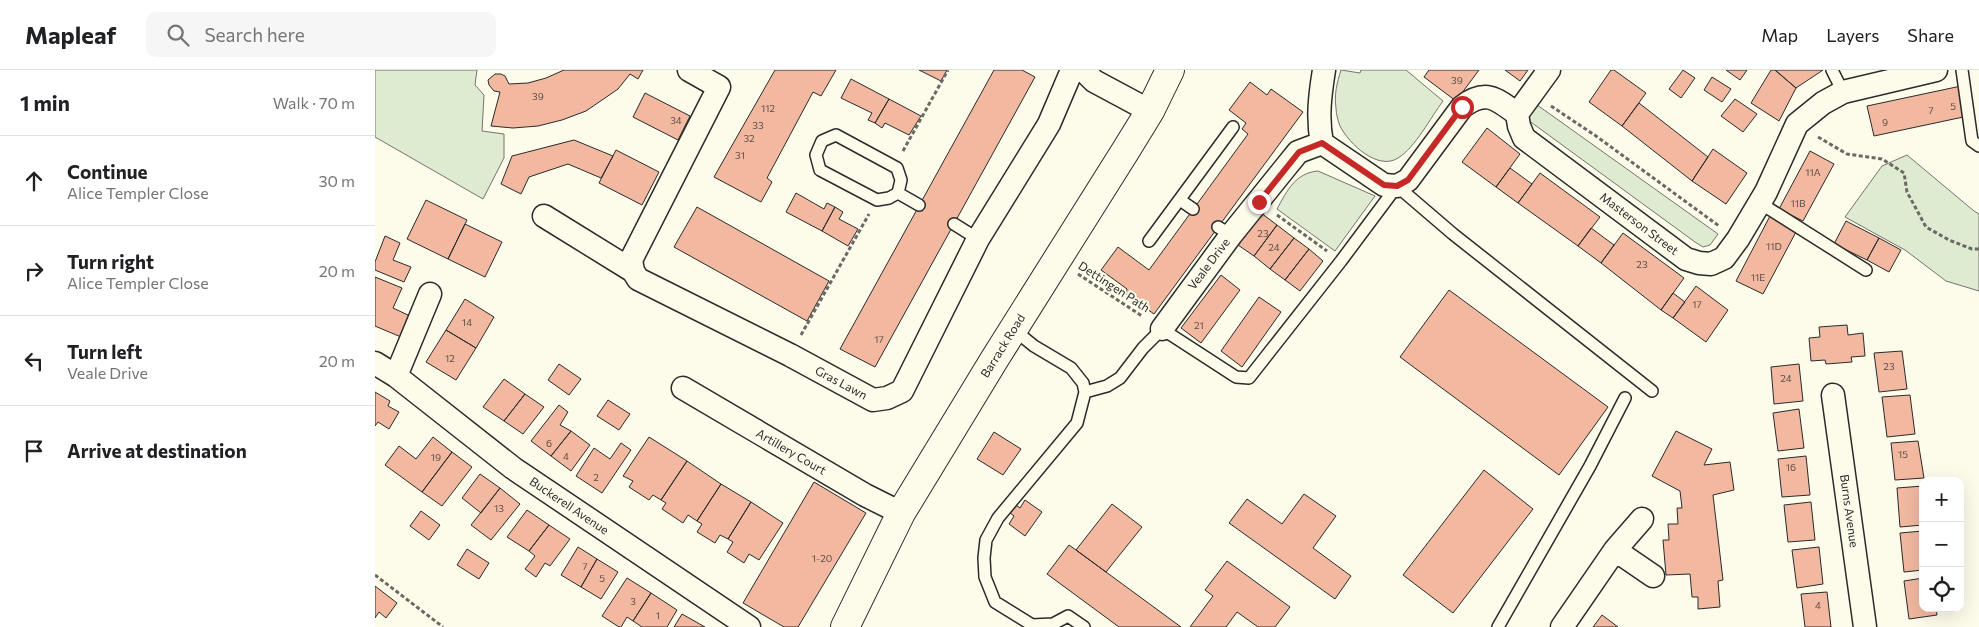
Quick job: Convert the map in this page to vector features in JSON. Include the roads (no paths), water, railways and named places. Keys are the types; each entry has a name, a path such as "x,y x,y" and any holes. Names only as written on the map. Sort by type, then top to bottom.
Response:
{"street":[{"path":"633,271 631,260 723,78 689,70"},
{"name":"Gras Lawn","path":"544,216 633,271 638,279 790,355 873,400 887,398 902,391 978,239 1049,124 1072,70"},
{"path":"1083,70 1095,81 1150,111"},
{"name":"Barrack Road","path":"845,627 901,513 1013,329 1150,111 1170,70"},
{"path":"1324,70 1318,111 1318,125 1322,143 1384,185 1397,186 1408,180 1462,107 1479,96 1495,98 1517,114 1549,70"},
{"name":"Masterson Street","path":"1517,114 1524,138 1686,259 1711,264 1723,258 1738,239 1760,203 1797,124 1823,103 1843,92 1936,70"},
{"name":"Veale Drive","path":"1161,329 1225,231 1259,202 1299,152 1322,143"},
{"path":"395,376 430,294"},
{"name":"Buckerell Avenue","path":"375,363 395,376 513,468 749,627"},
{"name":"Artillery Court","path":"683,388 865,495 901,513"},
{"name":"Burns Avenue","path":"1833,395 1865,627"},
{"path":"1562,627 1615,550 1642,519"},
{"path":"1615,550 1653,576"}],"lane":[{"path":"1831,70 1843,92"},
{"path":"1962,70 1973,141 1979,146"},
{"path":"1149,241 1233,127"},
{"path":"836,135 897,168 901,180 898,193 889,198 877,200 820,170 816,154 822,142 836,135"},
{"path":"1085,392 1107,386 1120,378 1143,348 1161,329 1236,377 1249,378 1397,186 1453,234 1652,391"},
{"path":"898,193 919,205"},
{"path":"1180,200 1193,209"},
{"path":"1760,203 1866,270"},
{"path":"955,224 978,239"},
{"path":"1013,329 1034,346 1071,368 1083,383 1085,392 1077,423 998,518 986,540 984,558 985,577 995,602 1032,626 1053,624 1068,616 1084,627"},
{"path":"1498,627 1590,466 1625,398"}]}
